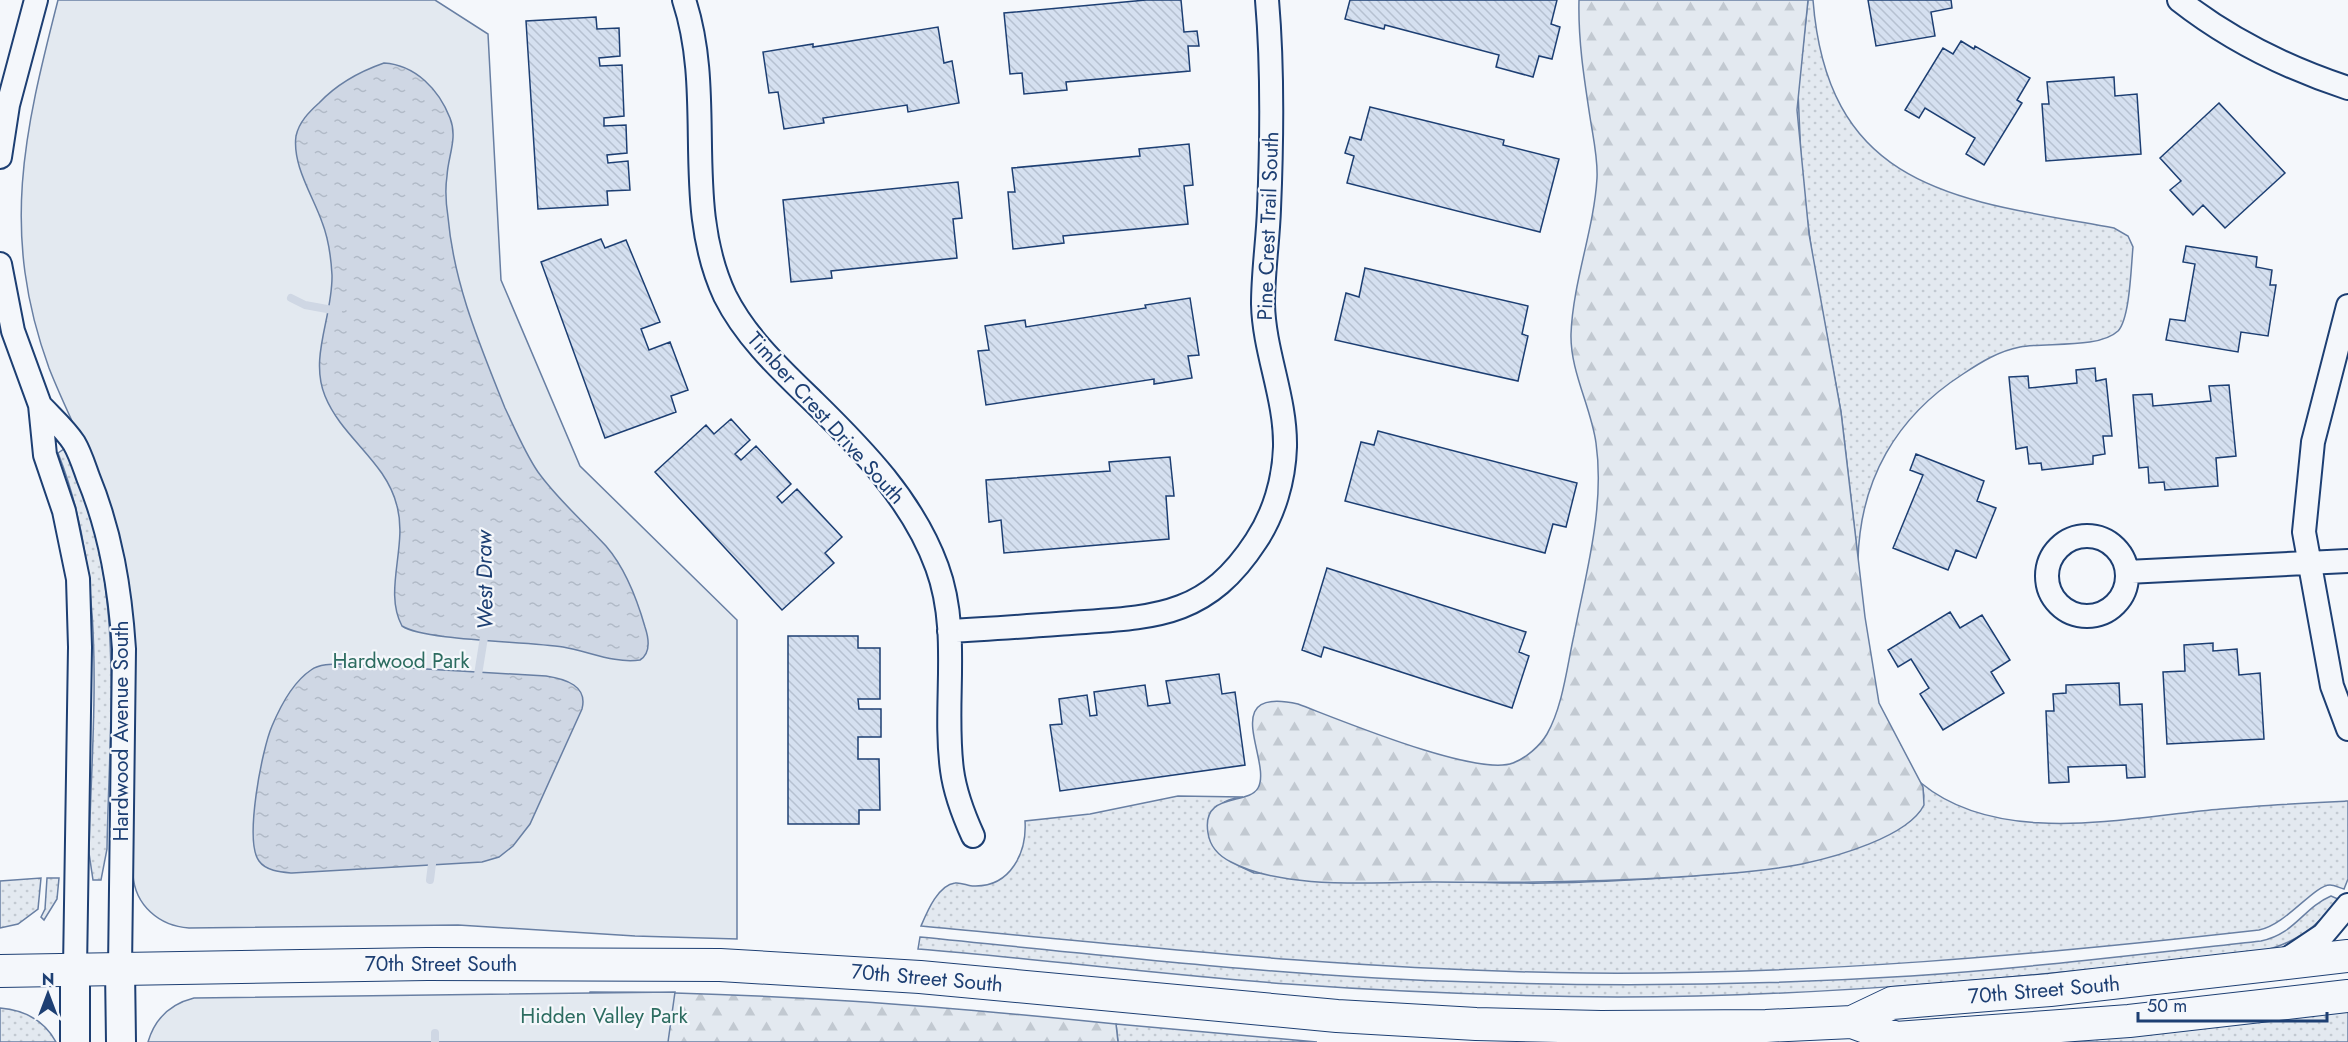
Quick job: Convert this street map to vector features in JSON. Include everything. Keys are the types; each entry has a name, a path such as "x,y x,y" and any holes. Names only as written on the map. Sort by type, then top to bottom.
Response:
{"main road":[{"name":"70th Street South","path":"1852,1022 1892,1003 2050,990 2348,956"},
{"name":"70th Street South","path":"0,970 427,963 720,965 920,976 1236,1008 1454,1023 1674,1027 1852,1022 1896,1038 2119,1022 2345,995"}],"street":[{"path":"0,156 8,105 36,0"},
{"name":"Timber Crest Drive South","path":"684,0 696,53 703,228 725,295 738,319 761,349 851,439 908,508 924,537 937,568 945,596 949,631 951,767 957,797 973,836"},
{"name":"Pine Crest Trail South","path":"949,631 1140,618 1172,611 1217,587 1248,553 1262,530 1277,496 1285,446 1283,419 1266,337 1263,302 1271,162 1268,0"},
{"path":"2180,0 2215,26 2262,54 2348,88"},
{"name":"Hardwood Avenue South","path":"0,264 13,331 40,405 45,455 64,511 78,579 81,647 75,1042"},
{"path":"2348,306 2313,442 2304,532 2332,686 2348,729"},
{"name":"Hardwood Avenue South","path":"40,405 73,442 82,462 98,502 113,555 121,602 124,649 121,1042"},
{"path":"2127,572 2308,561 2348,561"},
{"path":"2276,965 2316,941 2348,905"}],"green space":[{"name":"Hardwood Park","path":"58,0 435,0 488,34 501,280 580,466 737,620 737,939 635,936 458,925 189,928 168,923 159,918 150,912 138,896 133,875 132,836 134,640 125,562 102,488 49,368 34,319 25,272 21,227 22,183 27,139"},
{"path":"1579,0 1808,0 1797,110 1809,234 1841,412 1865,617 1879,703 1923,787 1924,805 1916,816 1903,827 1869,844 1802,864 1771,869 1678,877 1586,881 1358,883 1303,881 1252,871 1219,854 1209,838 1208,820 1211,811 1218,805 1245,797 1258,788 1261,776 1253,730 1253,716 1259,706 1273,701 1298,704 1374,733 1439,754 1469,762 1495,765 1513,763 1532,751 1547,734 1557,711 1589,564 1598,491 1596,443 1574,362 1571,334 1575,295 1592,217 1597,178 1579,30"},
{"path":"1808,0 1813,0 1824,64 1845,113 1874,149 1911,176 1955,194 2004,208 2114,228 2128,236 2133,247 2127,304 2118,331 2109,337 2085,343 2020,347 1997,354 1939,391 1919,410 1886,453 1874,477 1860,531 1858,560 1841,412 1813,261 1802,180 1798,92"},
{"path":"64,449 84,495 98,544 106,594 111,697 107,849 101,880 93,880 89,853 94,701 91,600 85,551 74,502 58,453"},
{"path":"1921,783 1953,803 1988,816 2026,822 2106,821 2285,804 2348,801 2348,879 2344,889 2332,885 2323,887 2279,921 2259,930 2092,948 1924,962 1756,971 1587,973 1420,968 1254,957 921,926 938,894 949,885 957,883 974,886 987,885 1007,874 1014,866 1023,844 1025,821 1090,814 1178,796 1243,797 1227,801 1214,812 1209,823 1209,833 1212,842 1225,857 1254,873 1452,882 1554,883 1720,874 1777,867 1832,855 1885,835 1909,822 1921,809 1924,793"},
{"path":"41,878 38,909 18,924 0,928 0,881"},
{"path":"47,878 59,878 57,899 44,920 41,917 45,909"},
{"path":"2331,896 2338,899 2313,927 2282,945 2258,952 1939,983 1779,993 1618,997 1494,995 1370,989 1149,972 918,949 920,937 1265,970 1527,984 1637,985 1801,981 1999,969 2261,941 2282,933 2313,907"},
{"path":"590,992 788,997 1050,1017 1116,1024 1118,1042 578,1042"},
{"name":"Hidden Valley Park","path":"675,992 668,1042 148,1042 159,1019 165,1013 178,1004 194,998"},
{"path":"0,1008 17,1011 39,1022 56,1042 0,1042"},
{"path":"2348,1010 2348,1042 2047,1042"},
{"path":"1116,1024 1317,1042 1118,1042"}],"water":[{"path":"384,63 406,68 425,81 440,98 450,118 453,133 446,181 447,212 456,267 469,314 505,408 533,465 554,492 606,546 625,574 647,636 646,654 640,660 611,659 547,645 432,635 402,626 395,598 400,537 397,506 384,476 333,411 325,396 321,381 320,351 331,290 331,262 328,242 300,169 296,147 297,131 302,122 326,96 349,79"},
{"path":"342,664 546,676 561,679 579,689 583,701 582,709 530,824 513,846 499,857 482,862 292,873 274,870 259,861 253,835 256,795 272,726 288,695 304,675 318,667"}],"building":[{"path":"1146,0 1181,0 1184,32 1197,31 1199,46 1188,46 1190,71 1066,82 1067,90 1024,94 1022,73 1010,74 1004,13"},
{"path":"1350,0 1557,0 1551,24 1560,27 1552,59 1539,56 1533,77 1496,67 1499,55 1385,25 1384,29 1345,19"},
{"path":"1868,0 1951,0 1952,8 1931,12 1935,36 1876,46"},
{"path":"596,17 597,29 619,28 620,56 599,58 600,66 622,65 624,116 604,118 604,126 626,125 627,153 607,155 608,163 628,161 630,190 607,191 608,205 538,209 526,21"},
{"path":"938,27 944,63 952,61 959,103 908,112 907,105 823,118 824,123 784,129 778,92 769,93 763,52 813,44 813,47"},
{"path":"1961,41 1974,49 1975,46 2030,78 2017,100 2022,103 1984,165 1966,154 1975,138 1925,108 1919,118 1905,110 1943,48 1953,54"},
{"path":"2114,77 2115,96 2137,94 2141,154 2046,161 2042,104 2049,104 2047,82"},
{"path":"2219,103 2285,173 2225,228 2203,205 2193,215 2170,190 2181,181 2160,158"},
{"path":"1370,107 1504,140 1503,145 1559,159 1540,232 1347,183 1354,156 1345,153 1350,137 1361,140"},
{"path":"1189,144 1193,185 1184,186 1188,224 1063,236 1064,243 1013,249 1008,192 1015,192 1012,168 1140,156 1139,149"},
{"path":"958,182 962,218 953,219 957,258 831,271 832,278 791,282 783,200"},
{"path":"601,239 605,248 626,240 660,322 641,329 649,350 670,342 688,390 671,396 676,412 605,438 541,262"},
{"path":"2186,246 2257,257 2256,267 2272,270 2270,285 2276,285 2268,336 2241,332 2238,352 2166,340 2170,319 2185,321 2195,264 2183,262"},
{"path":"1365,268 1528,306 1522,334 1528,336 1518,381 1335,340 1346,293 1359,297"},
{"path":"1190,298 1199,355 1188,356 1192,378 1154,384 1154,379 986,405 978,351 989,350 985,326 1025,320 1026,327 1146,308 1145,305"},
{"path":"2095,368 2096,381 2106,379 2112,436 2103,436 2105,454 2093,456 2093,464 2042,470 2041,463 2029,464 2027,447 2016,449 2009,377 2028,376 2029,388 2077,383 2076,370"},
{"path":"2229,385 2236,456 2216,458 2218,486 2165,490 2164,482 2149,483 2148,467 2139,468 2133,395 2152,394 2153,406 2211,401 2209,386"},
{"path":"731,419 750,440 735,454 741,460 756,446 791,484 777,497 782,503 797,489 842,537 825,553 834,563 782,610 655,472 706,425 714,434"},
{"path":"1378,431 1577,483 1566,527 1553,524 1545,553 1345,501 1361,442 1374,445"},
{"path":"1916,454 1984,481 1977,501 1996,508 1976,558 1956,550 1948,570 1893,548 1923,475 1910,470"},
{"path":"1170,457 1174,496 1166,496 1169,539 1004,553 1001,520 989,522 986,480 1110,471 1109,462"},
{"path":"1327,568 1526,632 1519,652 1529,656 1512,708 1324,647 1321,657 1302,650"},
{"path":"1950,612 1960,628 1982,615 2010,660 1991,672 2004,693 1943,730 1920,694 1929,688 1911,659 1898,667 1888,650"},
{"path":"788,636 858,636 858,648 880,648 880,699 858,699 859,709 881,709 881,737 858,737 858,759 879,759 880,810 859,810 859,824 788,824"},
{"path":"2213,643 2213,651 2237,649 2239,675 2260,673 2264,739 2167,744 2163,672 2185,671 2184,645"},
{"path":"1219,674 1222,694 1235,692 1245,765 1060,791 1050,725 1062,724 1059,699 1087,695 1090,716 1097,715 1094,692 1145,685 1148,706 1170,703 1166,681"},
{"path":"2119,683 2120,705 2142,704 2145,777 2127,778 2126,765 2068,767 2069,782 2049,783 2046,711 2054,711 2053,694 2066,693 2066,685"}],"waterway":[{"name":"West Draw","path":"291,298 305,305 338,311"},
{"name":"West Draw","path":"477,681 485,631"},
{"name":"West Draw","path":"430,880 433,856"},
{"name":"West Draw","path":"435,1033 435,1042"}]}
